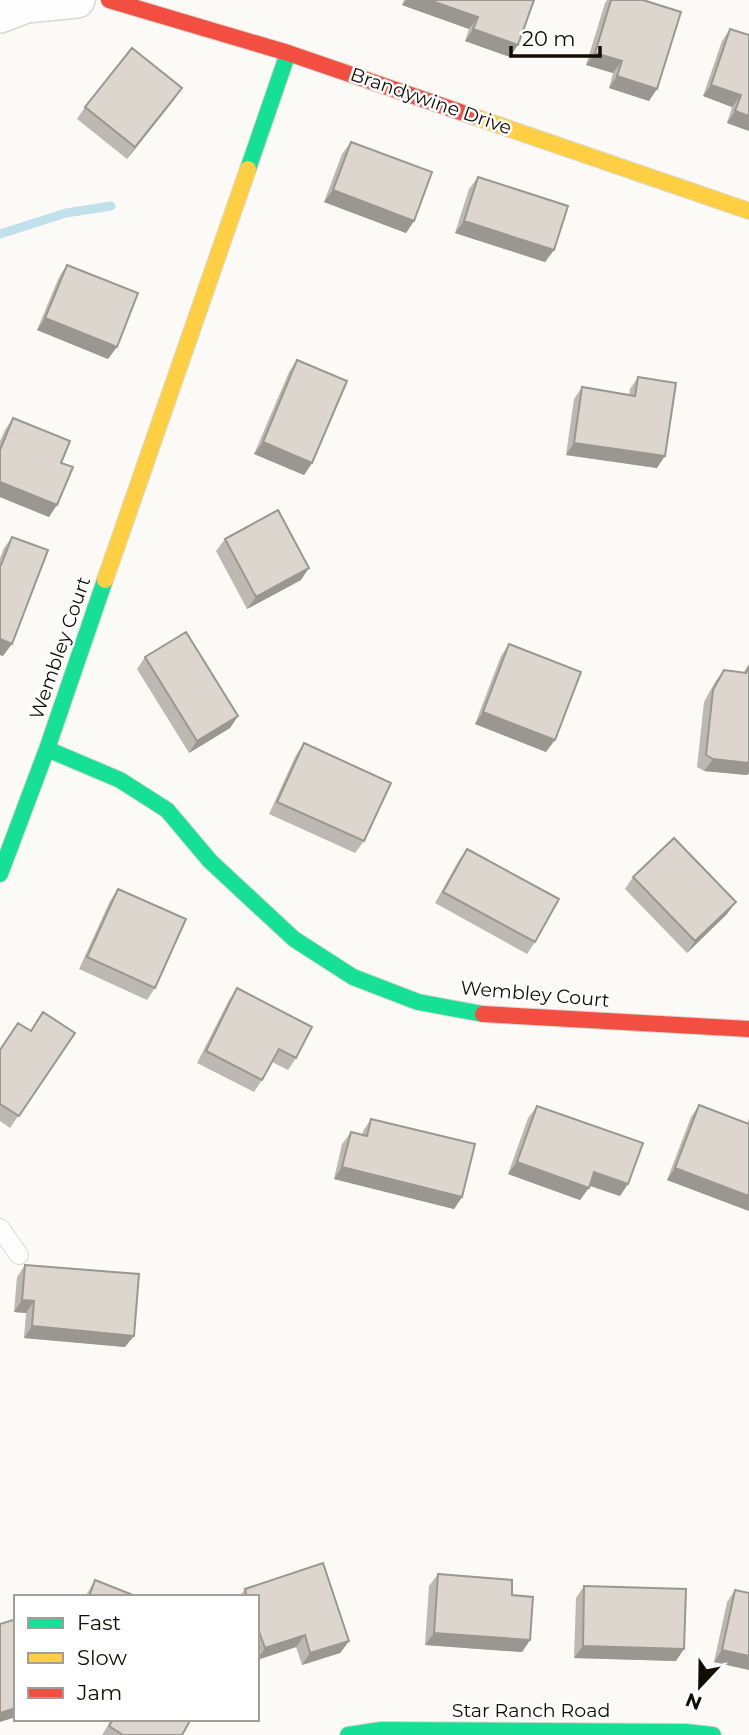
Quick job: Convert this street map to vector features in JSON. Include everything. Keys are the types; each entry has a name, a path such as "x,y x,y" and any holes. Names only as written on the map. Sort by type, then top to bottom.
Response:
{"street":[{"path":"0,15 26,5 77,0"},
{"name":"Brandywine Drive","path":"109,0 288,53 749,211"},
{"name":"Wembley Court","path":"288,53 47,748 120,780 167,810 210,861 294,939 354,977 418,1002 486,1016 749,1029"},
{"path":"0,874 47,748"},
{"name":"Star Ranch Road","path":"348,1735 381,1730 686,1732 713,1735"}],"lane":[{"path":"0,1228 19,1255"}],"building":[{"path":"429,0 534,0 518,45 473,29 478,17"},
{"path":"611,0 643,0 681,12 657,89 617,76 622,61 595,53"},
{"path":"730,29 749,35 749,116 735,111 741,95 711,85"},
{"path":"132,48 182,88 135,147 85,107"},
{"path":"351,142 432,172 414,221 333,190"},
{"path":"478,177 568,206 554,250 464,221"},
{"path":"67,265 138,293 117,347 45,318"},
{"path":"297,360 347,381 312,463 263,442"},
{"path":"638,377 676,383 665,456 574,443 582,387 635,396"},
{"path":"13,418 70,441 61,463 73,467 57,505 0,482 0,450"},
{"path":"278,510 309,568 256,597 225,539"},
{"path":"12,537 48,550 12,644 0,639 0,565"},
{"path":"186,632 238,716 197,741 145,657"},
{"path":"509,644 581,672 555,740 483,712"},
{"path":"749,666 749,763 713,759 706,755 713,690 724,670 746,673"},
{"path":"304,743 391,783 364,841 277,802"},
{"path":"674,838 736,902 695,941 633,877"},
{"path":"467,849 559,899 535,942 443,892"},
{"path":"118,889 186,919 155,988 87,957"},
{"path":"237,988 312,1027 296,1058 279,1049 262,1080 206,1051"},
{"path":"43,1012 75,1033 19,1116 0,1104 0,1050 18,1023 31,1031"},
{"path":"699,1105 749,1124 749,1196 675,1168"},
{"path":"537,1106 643,1143 628,1184 594,1172 589,1188 517,1162"},
{"path":"371,1119 475,1144 462,1197 342,1167 351,1132 367,1136"},
{"path":"25,1265 139,1274 134,1336 32,1326 34,1301 22,1300"},
{"path":"323,1563 349,1641 310,1653 305,1635 265,1648 259,1632 259,1595 246,1595 245,1589"},
{"path":"438,1574 512,1580 512,1595 533,1597 530,1640 434,1633"},
{"path":"95,1580 133,1595 90,1595"},
{"path":"584,1586 686,1589 684,1649 583,1646"},
{"path":"735,1590 749,1593 749,1656 722,1650"},
{"path":"14,1620 14,1709 0,1713 0,1624"},
{"path":"112,1721 190,1721 182,1735 123,1735 109,1726"}],"waterway":[{"path":"0,234 66,213 111,206"}],"traffic: fast":[{"path":"248,169 288,53"},
{"path":"0,874 47,749 105,580"},
{"path":"47,749 120,780 167,810 210,861 294,939 353,977 418,1002 483,1014"},
{"path":"348,1735 381,1730 686,1732 713,1735"}],"traffic: slow":[{"path":"472,116 749,211"},
{"path":"105,580 248,169"}],"traffic: jam":[{"path":"109,0 288,53 472,116"},
{"path":"483,1014 749,1029"}]}
